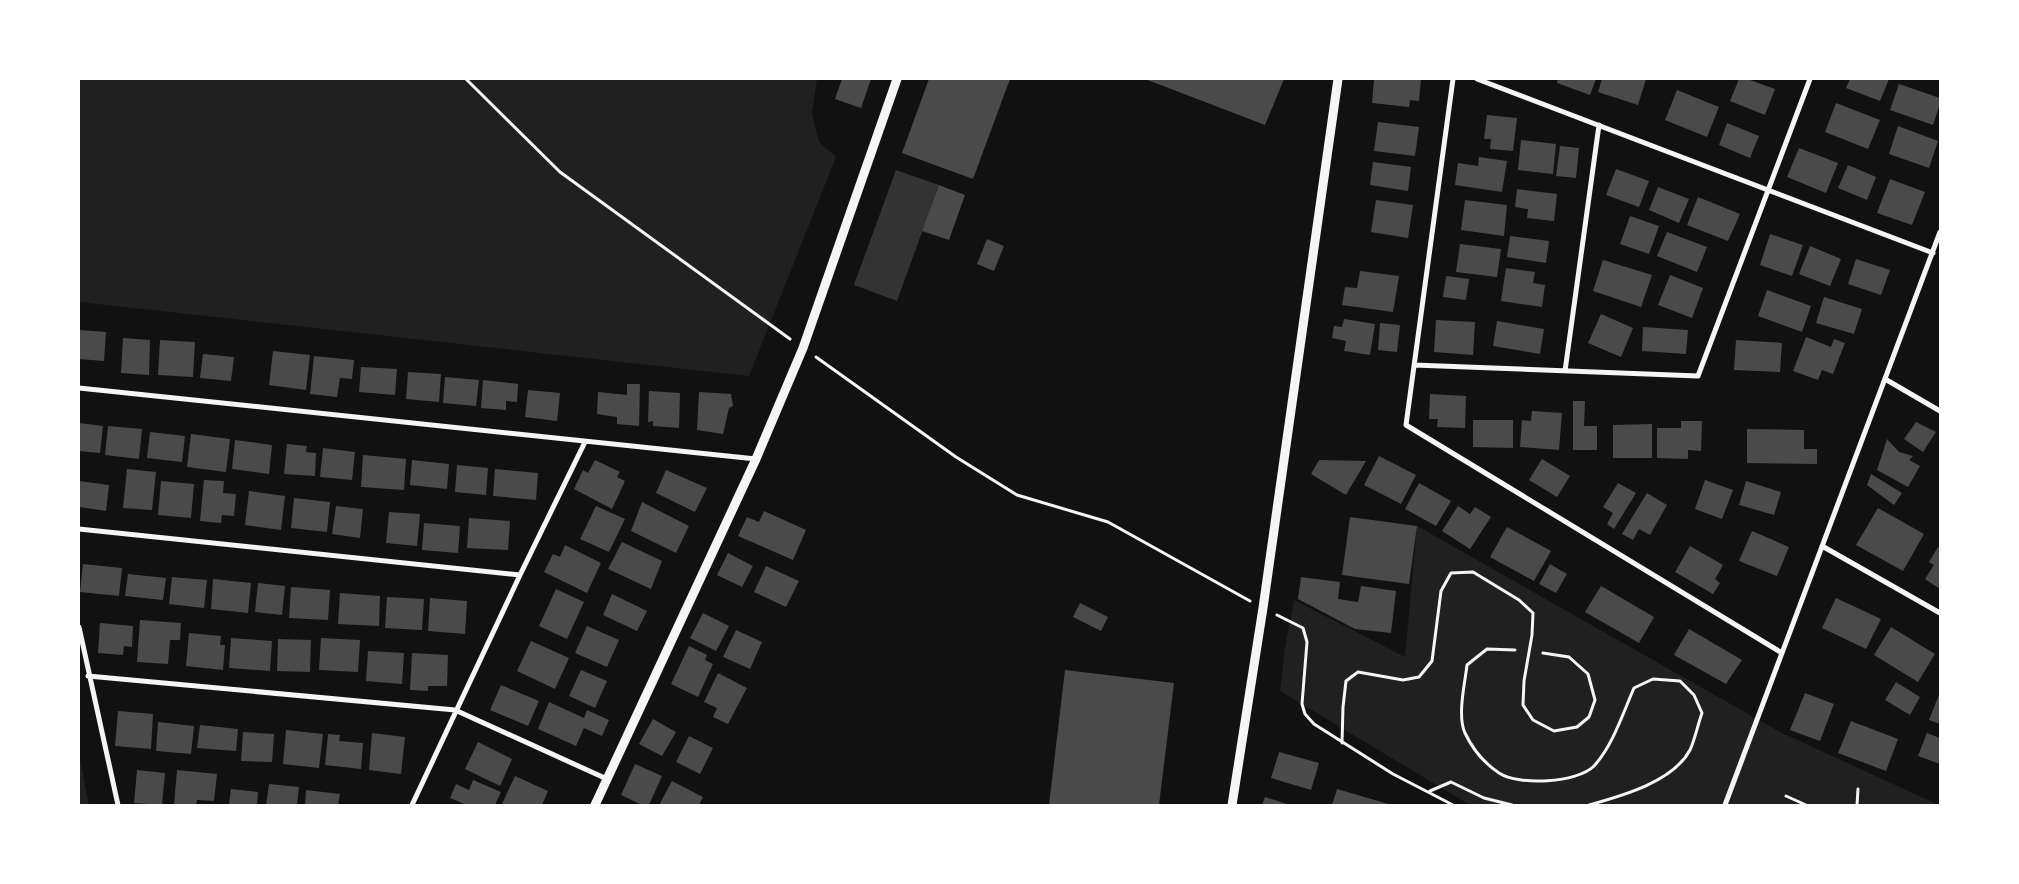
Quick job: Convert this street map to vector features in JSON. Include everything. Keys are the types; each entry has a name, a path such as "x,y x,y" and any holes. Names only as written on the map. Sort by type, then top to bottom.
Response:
{"street":[{"path":"595,805 756,459 803,348 897,79"},
{"path":"1232,805 1338,79"},
{"path":"1453,79 1406,425 1782,653"},
{"path":"1477,79 1933,253"},
{"path":"1414,365 1698,376 1810,79"},
{"path":"1565,371 1599,124"},
{"path":"1725,805 1940,232"},
{"path":"1885,379 1940,411"},
{"path":"79,388 756,459"},
{"path":"412,805 455,710 585,442"},
{"path":"79,529 520,575"},
{"path":"1822,546 1940,613"},
{"path":"79,627 88,676 118,805"},
{"path":"88,676 455,710 607,779"}],"path":[{"path":"466,79 560,172 956,457 1017,495 1108,522 1262,608 1303,628 1307,642 1302,704 1305,714 1314,724 1342,743 1393,774 1453,805"},
{"path":"1342,743 1346,681 1358,672 1403,680 1419,676 1432,661 1441,591 1451,573 1473,572 1518,600 1533,613 1523,705 1533,720 1554,731 1577,727 1589,717 1594,700 1588,674 1570,657 1543,653"},
{"path":"1515,650 1487,649 1467,665 1463,698 1464,731 1478,756 1501,775 1536,782 1566,780 1593,767 1612,738 1634,688 1653,679 1680,681 1694,695 1702,713 1690,750 1670,772 1630,793 1589,805"},
{"path":"1429,792 1451,782 1484,798 1512,805"},
{"path":"1857,805 1858,789"},
{"path":"1786,796 1806,805"}],"shaded area":[{"path":"79,79 817,79 812,113 819,142 836,157 749,376 79,302"},
{"path":"896,170 939,185 897,301 854,285"},
{"path":"1417,526 1780,732 1939,805 1470,805 1280,691 1285,648 1294,600 1405,657"},
{"path":"79,754 89,805 79,805"}],"building":[{"path":"842,79 871,79 861,108 835,99"},
{"path":"929,79 1010,79 973,179 902,153"},
{"path":"1145,79 1284,79 1265,125"},
{"path":"1374,79 1421,79 1419,101 1410,100 1409,107 1372,103"},
{"path":"1558,79 1596,79 1590,95 1557,83"},
{"path":"1602,79 1646,79 1638,105 1598,92"},
{"path":"1739,79 1747,79 1775,89 1765,115 1730,101"},
{"path":"1850,79 1889,79 1880,101 1846,88"},
{"path":"1899,84 1940,98 1940,104 1933,125 1890,110"},
{"path":"1677,90 1719,107 1707,137 1665,120"},
{"path":"1836,103 1880,120 1868,149 1825,132"},
{"path":"1487,115 1517,118 1513,151 1490,149 1491,139 1484,139"},
{"path":"1378,122 1419,127 1415,156 1374,151"},
{"path":"1727,123 1759,136 1750,158 1719,145"},
{"path":"1898,126 1938,141 1929,168 1889,154"},
{"path":"1521,140 1556,144 1553,174 1518,170"},
{"path":"1560,146 1579,148 1576,178 1556,176"},
{"path":"1799,148 1838,163 1826,193 1787,177"},
{"path":"1479,157 1507,161 1502,192 1455,185 1458,163 1478,166"},
{"path":"1373,162 1411,167 1408,191 1370,185"},
{"path":"1848,165 1876,177 1867,200 1838,188"},
{"path":"1616,169 1649,181 1639,207 1606,195"},
{"path":"1890,179 1925,192 1912,225 1877,213"},
{"path":"939,185 965,195 949,240 922,231"},
{"path":"1658,187 1689,199 1679,223 1649,210"},
{"path":"1517,189 1557,194 1554,221 1527,218 1528,209 1515,207"},
{"path":"1698,197 1740,214 1728,241 1687,225"},
{"path":"1376,200 1413,205 1408,238 1371,232"},
{"path":"1465,200 1507,205 1504,236 1461,230"},
{"path":"1630,216 1659,226 1649,254 1620,244"},
{"path":"1667,232 1707,247 1697,272 1657,256"},
{"path":"1770,234 1803,245 1792,276 1760,265"},
{"path":"1510,236 1549,241 1546,263 1507,257"},
{"path":"987,239 1004,246 994,271 977,264"},
{"path":"1460,244 1501,249 1497,277 1456,272"},
{"path":"1810,246 1841,259 1830,286 1799,274"},
{"path":"1856,259 1890,270 1881,295 1848,284"},
{"path":"1603,260 1652,275 1641,307 1593,291"},
{"path":"1506,268 1535,272 1533,283 1545,285 1542,307 1501,301"},
{"path":"1360,271 1399,276 1393,312 1342,305 1345,287 1357,288"},
{"path":"1670,275 1703,288 1692,318 1658,305"},
{"path":"1446,276 1469,279 1466,300 1443,297"},
{"path":"1767,290 1811,306 1802,332 1758,316"},
{"path":"1824,297 1862,309 1854,334 1816,323"},
{"path":"1601,314 1633,328 1621,357 1588,343"},
{"path":"1344,319 1375,324 1370,355 1344,351 1346,341 1332,338 1334,326 1342,327"},
{"path":"1436,320 1475,322 1473,355 1434,352"},
{"path":"1497,321 1544,329 1540,354 1493,346"},
{"path":"1380,323 1400,325 1397,352 1378,350"},
{"path":"1643,327 1688,330 1686,354 1642,351"},
{"path":"79,330 106,332 104,361 79,359"},
{"path":"1806,337 1831,347 1834,339 1845,343 1833,374 1822,370 1818,380 1793,371"},
{"path":"123,338 150,340 149,375 121,373"},
{"path":"160,340 195,342 193,377 158,375"},
{"path":"1736,340 1782,343 1780,372 1734,370"},
{"path":"273,351 310,355 306,390 269,385"},
{"path":"203,354 234,357 231,381 200,378"},
{"path":"314,356 354,360 352,379 340,378 337,397 310,394"},
{"path":"361,367 397,369 395,395 359,392"},
{"path":"408,372 441,374 439,402 406,399"},
{"path":"445,377 479,380 476,406 443,403"},
{"path":"483,380 518,384 517,402 506,401 506,410 481,408"},
{"path":"627,384 640,384 639,426 617,424 617,417 597,414 598,392 627,395"},
{"path":"528,390 560,393 557,421 525,417"},
{"path":"649,391 680,393 679,428 653,426 653,421 648,422"},
{"path":"699,392 731,394 733,406 729,408 723,434 697,430"},
{"path":"1430,394 1466,396 1465,428 1437,427 1438,419 1429,419"},
{"path":"1573,401 1585,401 1584,426 1597,426 1597,450 1573,450"},
{"path":"1532,411 1562,413 1559,450 1520,447 1522,420 1531,421"},
{"path":"1473,420 1513,420 1513,448 1473,447"},
{"path":"1681,421 1702,421 1701,451 1688,450 1688,459 1657,458 1657,428 1681,428"},
{"path":"1916,422 1936,432 1923,452 1904,439"},
{"path":"79,423 103,426 100,453 79,451"},
{"path":"1652,424 1652,458 1613,458 1613,425"},
{"path":"108,426 142,429 139,459 105,455"},
{"path":"1747,429 1804,430 1804,449 1817,449 1817,464 1747,463"},
{"path":"150,432 185,436 182,462 147,458"},
{"path":"191,434 230,439 226,472 187,467"},
{"path":"1887,439 1899,452 1913,456 1909,460 1920,466 1908,487 1877,470"},
{"path":"235,440 272,445 269,474 232,469"},
{"path":"287,444 307,446 306,452 316,453 315,476 284,474"},
{"path":"323,448 355,452 352,480 320,477"},
{"path":"363,455 406,459 404,490 361,487"},
{"path":"1379,456 1416,475 1401,504 1364,485"},
{"path":"1542,459 1570,476 1557,497 1529,480"},
{"path":"412,460 449,464 447,489 410,485"},
{"path":"595,460 620,472 617,477 625,481 612,509 574,489 583,470 588,473"},
{"path":"1319,460 1366,461 1346,495 1311,474"},
{"path":"457,465 488,468 486,495 455,492"},
{"path":"127,469 156,472 152,510 123,508"},
{"path":"495,469 538,473 536,500 493,496"},
{"path":"666,470 707,488 695,512 656,493"},
{"path":"1871,474 1902,493 1894,505 1867,485"},
{"path":"204,480 224,481 223,493 236,494 234,516 222,515 221,523 200,521"},
{"path":"1705,480 1733,490 1722,519 1695,509"},
{"path":"79,481 109,485 106,511 79,507"},
{"path":"161,481 194,484 191,518 158,515"},
{"path":"1746,481 1781,492 1774,515 1739,505"},
{"path":"1419,483 1451,501 1436,526 1405,509"},
{"path":"1618,483 1636,493 1614,529 1607,524 1613,513 1603,507"},
{"path":"249,491 285,496 281,530 245,525"},
{"path":"1647,493 1667,505 1650,535 1639,529 1633,540 1622,534"},
{"path":"294,498 330,502 327,532 291,528"},
{"path":"642,502 689,526 676,553 631,531"},
{"path":"336,506 363,509 360,538 332,534"},
{"path":"596,506 625,519 609,552 580,539"},
{"path":"1458,506 1470,514 1475,507 1491,517 1470,549 1442,531"},
{"path":"1878,508 1924,534 1903,571 1856,545"},
{"path":"764,511 806,530 793,560 738,536 747,517 759,522"},
{"path":"389,512 420,514 417,546 386,543"},
{"path":"1350,517 1417,526 1409,584 1342,575"},
{"path":"469,518 510,521 508,550 467,548"},
{"path":"424,523 460,526 458,553 422,550"},
{"path":"1507,527 1551,551 1534,581 1490,557"},
{"path":"1752,531 1789,547 1777,576 1739,561"},
{"path":"622,542 662,561 651,589 608,569"},
{"path":"565,545 601,563 587,593 544,572 553,554 560,557"},
{"path":"1690,546 1723,565 1715,579 1720,583 1713,594 1675,572"},
{"path":"1938,547 1940,549 1940,589 1925,579 1934,565 1929,562"},
{"path":"728,553 753,566 742,587 717,575"},
{"path":"83,564 122,568 119,596 80,592"},
{"path":"1550,564 1567,574 1556,593 1539,584"},
{"path":"766,566 799,581 786,607 754,592"},
{"path":"128,574 166,578 163,600 125,596"},
{"path":"172,577 207,580 204,608 169,604"},
{"path":"1301,577 1340,582 1338,599 1358,602 1361,586 1396,591 1391,633 1355,629 1298,599"},
{"path":"213,579 251,583 248,613 211,609"},
{"path":"258,583 285,586 282,615 255,612"},
{"path":"1601,586 1654,617 1639,643 1585,612"},
{"path":"291,587 330,590 328,620 289,618"},
{"path":"556,589 584,602 567,639 539,626"},
{"path":"340,593 380,596 379,626 338,624"},
{"path":"612,594 647,611 637,631 603,615"},
{"path":"387,597 424,599 422,630 385,628"},
{"path":"430,598 467,601 465,634 428,631"},
{"path":"1836,598 1881,619 1866,649 1822,628"},
{"path":"1080,603 1108,617 1101,631 1073,617"},
{"path":"703,613 729,626 716,651 690,638"},
{"path":"140,620 181,623 180,640 170,640 168,664 137,662"},
{"path":"100,623 133,626 132,647 124,646 123,655 98,653"},
{"path":"587,626 619,640 607,667 575,653"},
{"path":"1891,627 1935,654 1918,682 1874,655"},
{"path":"1689,629 1742,660 1726,684 1674,655"},
{"path":"736,630 762,642 750,669 723,657"},
{"path":"189,633 221,636 220,645 225,645 223,670 186,666"},
{"path":"231,638 272,641 270,671 229,668"},
{"path":"321,638 360,640 358,672 319,670"},
{"path":"278,639 311,640 310,672 277,671"},
{"path":"531,641 569,658 555,689 517,671"},
{"path":"689,646 707,655 705,660 713,664 698,697 671,684"},
{"path":"368,651 404,653 402,684 366,681"},
{"path":"412,653 448,655 447,686 428,686 428,691 410,690"},
{"path":"581,670 607,681 595,708 569,696"},
{"path":"1065,670 1174,683 1159,805 1049,805"},
{"path":"718,673 747,688 728,724 713,717 717,708 704,702"},
{"path":"1896,682 1920,697 1910,715 1885,700"},
{"path":"501,685 539,701 528,726 490,710"},
{"path":"1940,692 1940,724 1929,720"},
{"path":"1805,693 1834,704 1820,741 1790,730"},
{"path":"549,702 584,718 587,710 609,720 602,736 584,728 576,746 538,729"},
{"path":"118,711 153,714 151,749 115,746"},
{"path":"653,719 676,732 662,756 639,744"},
{"path":"1851,721 1898,739 1886,771 1838,753"},
{"path":"158,722 194,726 191,754 156,751"},
{"path":"200,725 238,729 236,751 197,748"},
{"path":"286,730 323,734 319,768 283,764"},
{"path":"243,732 274,734 272,762 241,761"},
{"path":"372,733 405,737 401,774 369,770"},
{"path":"1927,733 1940,738 1940,764 1918,756"},
{"path":"328,734 340,735 339,741 363,743 361,769 325,765"},
{"path":"689,736 713,748 700,774 676,762"},
{"path":"478,742 512,759 500,786 465,769"},
{"path":"1279,752 1319,763 1311,790 1271,778"},
{"path":"635,764 662,776 649,805 642,805 621,795"},
{"path":"137,770 165,773 162,805 134,803"},
{"path":"177,770 217,774 214,801 197,800 196,805 174,805"},
{"path":"515,776 548,791 542,805 502,804"},
{"path":"473,780 501,792 495,805 467,805 450,798 456,784 469,790"},
{"path":"672,781 703,797 699,805 659,805"},
{"path":"269,784 299,787 297,805 266,805"},
{"path":"231,789 258,792 257,805 229,805"},
{"path":"1337,789 1392,805 1332,805"},
{"path":"306,790 340,794 338,805 305,805"},
{"path":"1265,797 1290,805 1262,805"}]}
